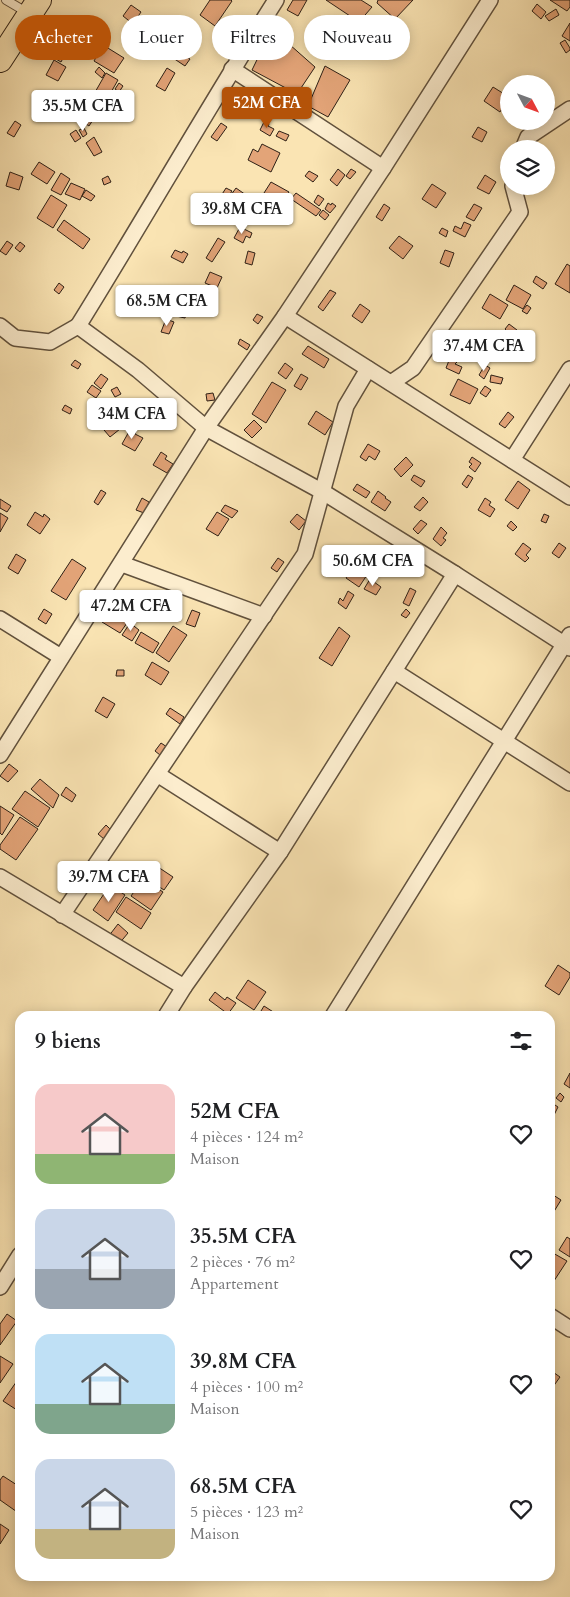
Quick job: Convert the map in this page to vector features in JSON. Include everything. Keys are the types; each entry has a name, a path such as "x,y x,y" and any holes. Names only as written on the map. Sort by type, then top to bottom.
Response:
{"main road":[{"path":"0,60 34,7"}],"street":[{"path":"0,326 15,338 50,342 78,326 232,69 276,0"},
{"path":"0,755 206,428 285,316 383,168 490,0"},
{"path":"232,69 383,168"},
{"path":"527,140 528,137 570,109"},
{"path":"390,383 412,368 520,212 515,195"},
{"path":"285,316 570,497"},
{"path":"78,326 138,370 206,428 322,492 568,642 504,740 336,1011"},
{"path":"62,915 306,554 346,406 368,369"},
{"path":"512,460 570,369"},
{"path":"122,564 264,616"},
{"path":"169,1011 184,987 280,852 455,574"},
{"path":"0,619 61,657"},
{"path":"394,672 570,783"},
{"path":"157,774 280,852"},
{"path":"0,878 184,987"},
{"path":"0,1287 15,1264"},
{"path":"555,1319 570,1329"}],"lane":[{"path":"6,0 34,7"}],"building":[{"path":"210,0 232,1 222,15 212,15 212,24 200,15"},
{"path":"293,0 307,0 298,16 287,10"},
{"path":"326,0 361,0 372,7 365,15 348,15"},
{"path":"378,0 413,0 399,15 390,15 377,3"},
{"path":"550,0 570,0 570,7 567,11"},
{"path":"537,4 546,12 541,19 532,11"},
{"path":"131,5 141,12 139,15 124,15"},
{"path":"556,9 559,15 549,21 545,16"},
{"path":"570,23 570,41 562,36"},
{"path":"565,40 570,48 566,53 560,43"},
{"path":"294,48 304,57 304,60 307,60 315,67 297,94 252,70 257,60 294,60"},
{"path":"111,50 121,56 121,60 123,60 114,73 94,61 111,60"},
{"path":"54,60 66,67 58,81 46,75"},
{"path":"176,60 189,60 185,66"},
{"path":"325,66 350,80 328,117 308,106"},
{"path":"99,67 105,73 102,78 95,72"},
{"path":"167,68 175,73 165,91 156,86"},
{"path":"106,73 118,80 106,101 94,94"},
{"path":"119,83 123,86 119,92 115,89"},
{"path":"493,87 500,91 500,112 484,101"},
{"path":"114,92 131,103 123,116 105,105"},
{"path":"99,100 104,103 89,126 79,119 90,101 95,104"},
{"path":"71,104 82,111 78,118 67,111"},
{"path":"15,121 21,125 14,137 7,133"},
{"path":"264,122 274,129 270,136 260,130"},
{"path":"221,123 227,127 217,141 211,137"},
{"path":"478,127 487,132 482,142 472,137"},
{"path":"84,128 87,134 83,137 79,130"},
{"path":"76,130 81,138 75,142 70,134"},
{"path":"279,131 289,135 286,141 276,136"},
{"path":"94,137 102,152 94,156 86,143"},
{"path":"262,144 280,153 271,172 248,160 253,149 258,152"},
{"path":"39,162 55,172 47,184 31,174"},
{"path":"338,169 345,175 337,186 330,180"},
{"path":"351,169 356,172 350,179 346,176"},
{"path":"309,171 318,176 313,182 305,176"},
{"path":"10,172 23,177 19,190 6,186"},
{"path":"61,173 70,179 61,195 51,190"},
{"path":"485,175 496,182 489,194 477,188"},
{"path":"108,176 111,182 104,185 102,179"},
{"path":"271,182 289,192 278,203 264,193"},
{"path":"71,183 85,189 80,200 65,194"},
{"path":"432,184 446,193 436,208 422,199"},
{"path":"226,188 232,191 225,202 219,199"},
{"path":"236,188 246,195 237,209 226,202"},
{"path":"86,190 95,196 91,201 82,196"},
{"path":"296,193 321,210 316,216 291,199"},
{"path":"51,195 67,205 53,228 37,218"},
{"path":"259,195 265,197 262,204 256,201"},
{"path":"318,195 324,199 319,206 314,202"},
{"path":"328,203 336,206 330,213 325,209"},
{"path":"384,204 390,208 382,221 376,217"},
{"path":"474,204 482,208 474,221 466,217"},
{"path":"323,210 329,215 325,220 319,215"},
{"path":"240,211 245,214 240,220 236,217"},
{"path":"64,220 90,239 83,249 57,230"},
{"path":"464,222 471,225 465,237 453,231 455,226 461,229"},
{"path":"240,227 252,233 250,238 246,236 243,243 234,238"},
{"path":"442,228 448,231 446,237 439,233"},
{"path":"399,236 413,246 403,259 389,248"},
{"path":"218,238 225,242 212,262 206,258"},
{"path":"7,241 13,245 6,255 0,251"},
{"path":"20,242 25,246 20,252 15,248"},
{"path":"175,250 188,254 183,263 171,257"},
{"path":"445,250 454,253 449,267 440,263"},
{"path":"248,251 255,253 252,265 245,263"},
{"path":"567,264 570,266 570,293 555,284"},
{"path":"210,272 222,277 217,288 205,283"},
{"path":"536,276 547,283 543,289 533,282"},
{"path":"59,283 64,287 59,294 54,290"},
{"path":"514,285 531,295 523,309 506,300"},
{"path":"330,290 336,293 323,311 318,307"},
{"path":"490,294 508,305 500,319 482,308"},
{"path":"360,304 370,311 362,323 352,316"},
{"path":"527,305 531,308 527,314 522,311"},
{"path":"178,308 187,311 185,318 176,316"},
{"path":"257,314 263,317 258,324 253,320"},
{"path":"166,319 174,322 169,334 161,332"},
{"path":"509,324 517,330 508,343 502,338"},
{"path":"240,339 250,345 247,350 238,344"},
{"path":"308,346 329,359 324,368 302,354"},
{"path":"450,358 457,362 455,364 462,367 459,374 446,368"},
{"path":"75,360 81,364 78,369 71,365"},
{"path":"285,363 293,369 286,379 278,373"},
{"path":"485,365 490,368 484,379 479,375"},
{"path":"101,374 108,379 101,389 94,383"},
{"path":"301,374 308,378 301,390 294,386"},
{"path":"491,375 503,378 501,384 490,382"},
{"path":"458,379 478,389 470,404 450,395"},
{"path":"272,382 286,390 266,423 252,414"},
{"path":"92,385 101,391 96,398 87,392"},
{"path":"485,386 491,390 486,397 480,393"},
{"path":"117,387 121,394 115,397 111,390"},
{"path":"213,393 215,400 207,401 206,394"},
{"path":"65,405 72,409 70,414 62,410"},
{"path":"316,411 333,422 325,435 308,424"},
{"path":"508,412 514,417 505,428 499,424"},
{"path":"254,420 262,428 252,438 244,430"},
{"path":"114,422 120,429 110,437 104,430"},
{"path":"131,428 136,431 135,434 143,438 135,451 122,444"},
{"path":"368,444 380,451 375,460 369,456 366,461 360,457"},
{"path":"161,452 167,456 165,459 173,464 167,473 153,465"},
{"path":"406,457 413,465 401,477 394,469"},
{"path":"472,457 481,463 475,472 469,467 472,464 469,462"},
{"path":"414,475 425,481 421,487 411,480"},
{"path":"468,475 473,478 467,488 462,484"},
{"path":"518,481 530,490 518,509 505,500"},
{"path":"357,484 370,492 366,498 353,490"},
{"path":"101,490 106,493 98,505 94,502"},
{"path":"378,491 391,502 385,511 371,502"},
{"path":"423,497 428,502 420,511 414,507"},
{"path":"142,498 149,502 144,513 136,510"},
{"path":"485,498 491,502 489,505 495,509 490,517 478,510"},
{"path":"0,499 11,506 7,512 0,508"},
{"path":"225,505 238,511 232,518 221,511"},
{"path":"35,512 43,517 44,514 50,519 40,534 27,525"},
{"path":"217,512 229,519 218,536 206,529"},
{"path":"0,513 8,518 0,532"},
{"path":"297,514 306,521 299,530 290,522"},
{"path":"544,514 549,516 546,523 541,521"},
{"path":"421,520 427,524 418,534 413,529"},
{"path":"511,521 517,527 513,531 507,526"},
{"path":"441,527 447,533 443,538 446,540 441,546 433,539"},
{"path":"523,543 531,549 526,555 529,558 525,562 515,554"},
{"path":"559,543 566,548 559,558 552,553"},
{"path":"16,554 26,560 18,574 8,568"},
{"path":"278,558 284,562 277,572 271,568"},
{"path":"72,559 86,568 66,600 51,591"},
{"path":"352,569 358,573 363,569 367,575 359,587 346,578"},
{"path":"370,579 381,587 376,595 364,589"},
{"path":"410,588 416,591 409,606 403,603"},
{"path":"348,591 354,595 346,609 338,603 340,598 343,601"},
{"path":"153,604 161,604 161,613 153,613"},
{"path":"44,609 52,614 46,624 38,619"},
{"path":"406,609 410,613 406,618 401,615"},
{"path":"192,610 200,613 195,627 186,624"},
{"path":"109,612 127,623 120,633 102,622"},
{"path":"130,623 139,630 132,641 122,635"},
{"path":"173,626 187,635 169,662 156,653"},
{"path":"339,627 350,636 332,666 319,658"},
{"path":"141,632 159,643 153,653 135,643"},
{"path":"152,662 169,672 161,685 145,675"},
{"path":"117,670 124,670 124,676 116,676"},
{"path":"103,697 115,704 107,718 95,711"},
{"path":"170,708 184,717 180,724 166,714"},
{"path":"161,743 167,747 160,755 155,751"},
{"path":"9,764 18,771 8,782 0,776"},
{"path":"40,779 59,795 53,808 31,789"},
{"path":"66,787 76,795 72,802 61,795"},
{"path":"25,791 50,808 38,827 12,809"},
{"path":"0,806 14,815 2,835 0,833"},
{"path":"20,817 38,829 16,860 0,849 0,845"},
{"path":"106,825 112,831 104,839 98,834"},
{"path":"155,865 173,877 164,890 146,878"},
{"path":"143,879 163,892 151,910 131,896"},
{"path":"110,885 125,895 108,921 93,910"},
{"path":"126,897 151,913 141,929 116,912"},
{"path":"118,924 128,933 118,945 108,937"},
{"path":"558,965 570,973 570,977 559,995 545,986"},
{"path":"248,980 266,992 254,1010 236,998"},
{"path":"215,992 225,1000 227,997 236,1003 230,1011 224,1011 209,1000"},
{"path":"264,1006 272,1011 261,1011"},
{"path":"570,1073 570,1088 564,1084"},
{"path":"560,1093 564,1097 561,1102 556,1098"},
{"path":"555,1196 561,1200 555,1210"},
{"path":"567,1237 570,1239 570,1257 559,1250"},
{"path":"555,1254 567,1261 555,1279"},
{"path":"7,1314 15,1320 15,1324 0,1345 0,1324"},
{"path":"0,1356 13,1364 0,1383"},
{"path":"555,1374 560,1377 555,1384"},
{"path":"15,1384 15,1409 3,1401"},
{"path":"3,1476 15,1484 15,1510 0,1500 0,1480"},
{"path":"0,1524 9,1530 0,1544"}]}
